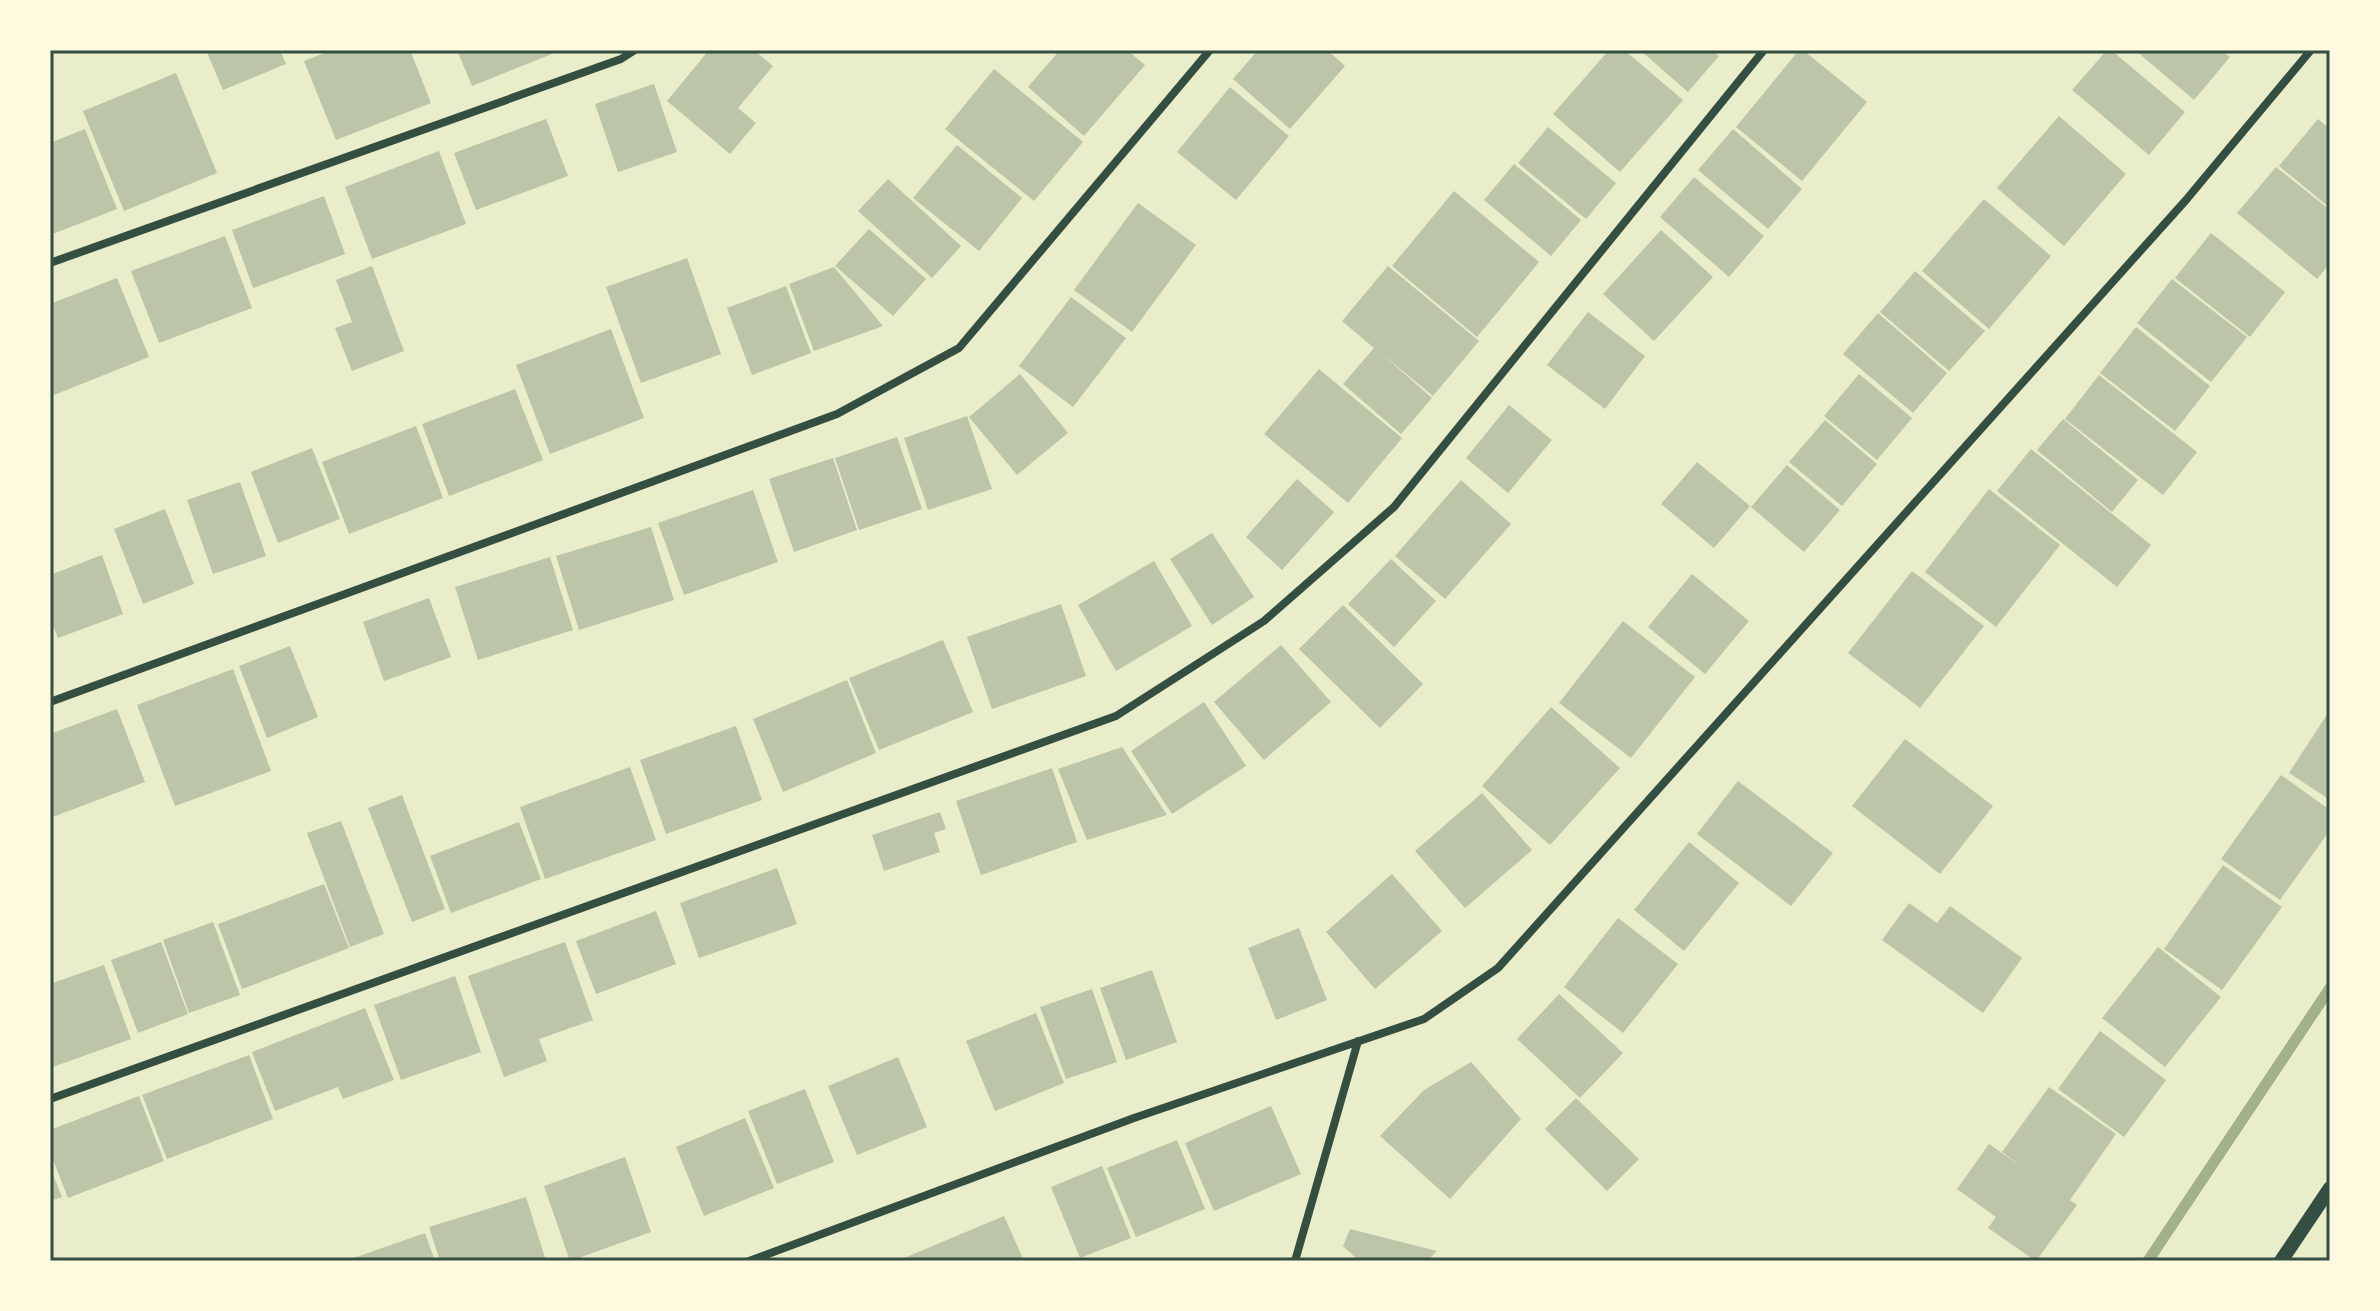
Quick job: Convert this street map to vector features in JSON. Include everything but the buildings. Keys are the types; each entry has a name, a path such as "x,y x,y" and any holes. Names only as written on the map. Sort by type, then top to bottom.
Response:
{"street":[{"path":"50,263 621,59 635,50"},
{"path":"50,702 837,414 959,348 1210,50"},
{"path":"50,1099 1116,716 1264,621 1394,507 1764,50"},
{"path":"749,1261 1134,1118 1424,1019 1498,968 2186,200 2311,50"},
{"path":"1295,1261 1358,1041"},
{"path":"2281,1261 2330,1188"}],"waterway":[{"path":"2148,1261 2330,988"}]}
